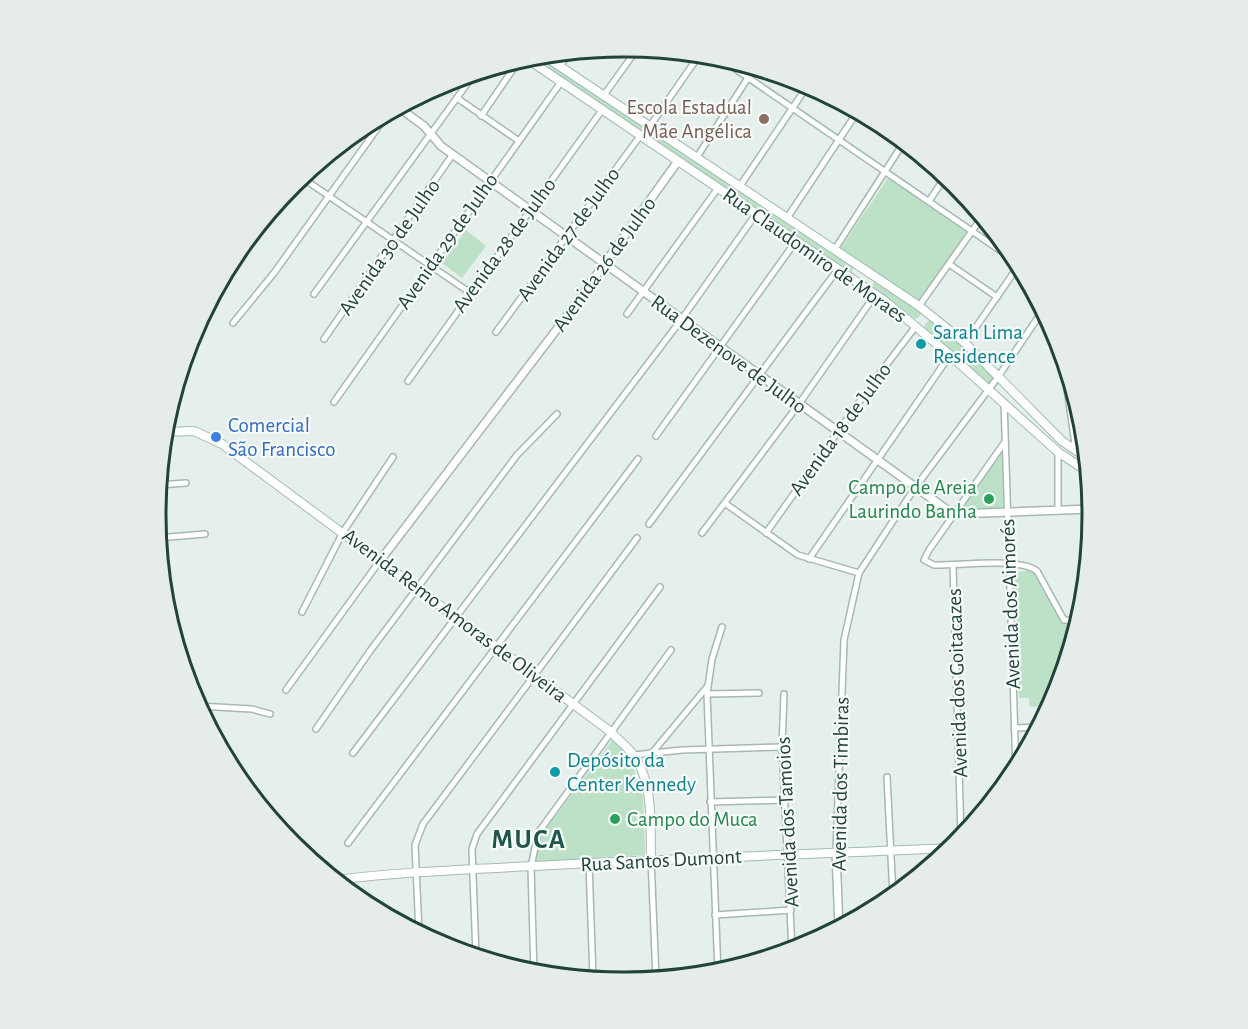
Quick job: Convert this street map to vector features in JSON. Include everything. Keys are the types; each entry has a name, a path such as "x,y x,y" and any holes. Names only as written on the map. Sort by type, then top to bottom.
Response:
{"main road":[{"name":"Rua Claudomiro de Moraes","path":"555,63 919,306 965,344 1050,430 1076,451"},
{"name":"Rua Claudomiro de Moraes","path":"540,65 561,82 867,289 916,326 1058,452 1079,466"},
{"path":"853,279 859,272 860,266"},
{"path":"867,289 868,282 875,276"},
{"name":"Avenida Remo Amoras de Oliveira","path":"174,431 203,433 222,444 343,532 379,562 456,615 611,732 634,755 647,790 651,858"},
{"name":"Rua Santos Dumont","path":"347,879 417,871 531,867 651,858 711,859 789,853 936,849"}],"street":[{"path":"604,95 631,57"},
{"path":"560,66 564,61"},
{"path":"650,126 694,63"},
{"path":"481,116 511,72"},
{"path":"740,72 840,139 995,248"},
{"path":"697,157 750,75"},
{"name":"Avenida 29 de Julho","path":"334,402 489,180 561,82"},
{"path":"314,294 466,85"},
{"path":"740,186 802,93"},
{"path":"457,98 519,141"},
{"name":"Avenida 28 de Julho","path":"408,381 469,292 602,110"},
{"name":"Rua Dezenove de Julho","path":"406,113 424,126 453,154 914,489 953,514"},
{"path":"787,218 853,118"},
{"path":"233,323 274,273 376,130"},
{"name":"Avenida 27 de Julho","path":"496,332 640,136"},
{"path":"835,249 899,149"},
{"name":"Avenida 30 de Julho","path":"324,339 453,154"},
{"name":"Avenida 26 de Julho","path":"379,562 530,366 678,161"},
{"path":"309,183 469,292"},
{"path":"929,201 940,184"},
{"path":"627,314 718,188"},
{"path":"353,753 681,320 756,214"},
{"path":"919,306 977,224"},
{"path":"656,436 796,241"},
{"path":"949,264 997,297"},
{"path":"649,524 838,269"},
{"path":"965,344 1012,273"},
{"path":"702,533 799,404 875,295"},
{"path":"726,504 789,551 809,560 859,573 914,489 987,388 998,377 1037,319"},
{"name":"Avenida 18 de Julho","path":"766,533 916,326"},
{"path":"809,560 950,355"},
{"name":"Avenida dos Aimorés","path":"1004,402 1016,750"},
{"path":"316,729 417,588 517,455 557,414"},
{"path":"1075,437 1076,451"},
{"path":"1005,442 924,558 927,563 953,566 1009,564 1034,568 1065,621 1069,621"},
{"path":"1058,452 1058,510"},
{"path":"302,612 343,532 393,458"},
{"path":"348,843 638,459"},
{"path":"167,484 186,483"},
{"path":"953,514 1082,509"},
{"path":"167,537 205,534"},
{"path":"419,923 415,845 423,824 638,538"},
{"path":"286,690 379,562"},
{"name":"Avenida dos Goitacazes","path":"953,566 962,823"},
{"name":"Avenida dos Timbiras","path":"839,918 836,852 844,640 859,573"},
{"path":"476,947 472,849 477,834 660,587"},
{"path":"718,962 711,859 707,694 712,658 722,627"},
{"path":"534,963 531,867 538,833 671,650"},
{"path":"652,753 708,686"},
{"path":"707,694 759,693"},
{"name":"Avenida dos Tamoios","path":"784,694 782,747 792,940"},
{"path":"209,707 252,709 270,714"},
{"path":"1014,728 1028,727"},
{"path":"634,755 708,749 782,747"},
{"path":"888,777 892,885"},
{"path":"710,802 786,800"},
{"path":"651,858 656,971"},
{"path":"589,863 593,971"},
{"path":"715,915 791,910"}],"green space":[{"path":"548,64 552,64 853,266 853,270 850,273 548,69"},
{"path":"888,178 967,231 920,302 841,248"},
{"path":"466,230 486,246 462,278 442,263"},
{"path":"875,281 920,311 920,316 916,319 870,288"},
{"path":"931,319 946,329 995,378 990,384 927,331 924,325"},
{"path":"1002,450 1006,509 957,512"},
{"path":"1033,570 1063,624 1068,624 1057,662 1039,707 1030,707 1029,698 1019,698 1015,572"},
{"path":"613,739 630,759 643,797 645,855 533,862 542,834"}],"place":[{"name":"Escola Estadual Mãe Angélica","path":"764,119"},
{"name":"Sarah Lima Residence","path":"921,344"},
{"name":"Comercial São Francisco","path":"216,437"},
{"name":"Campo de Areia Laurindo Banha","path":"989,499"},
{"name":"Depósito da Center Kennedy","path":"555,772"},
{"name":"Campo do Muca","path":"615,819"}],"district":[{"name":"MUCA","path":"529,839"}]}
